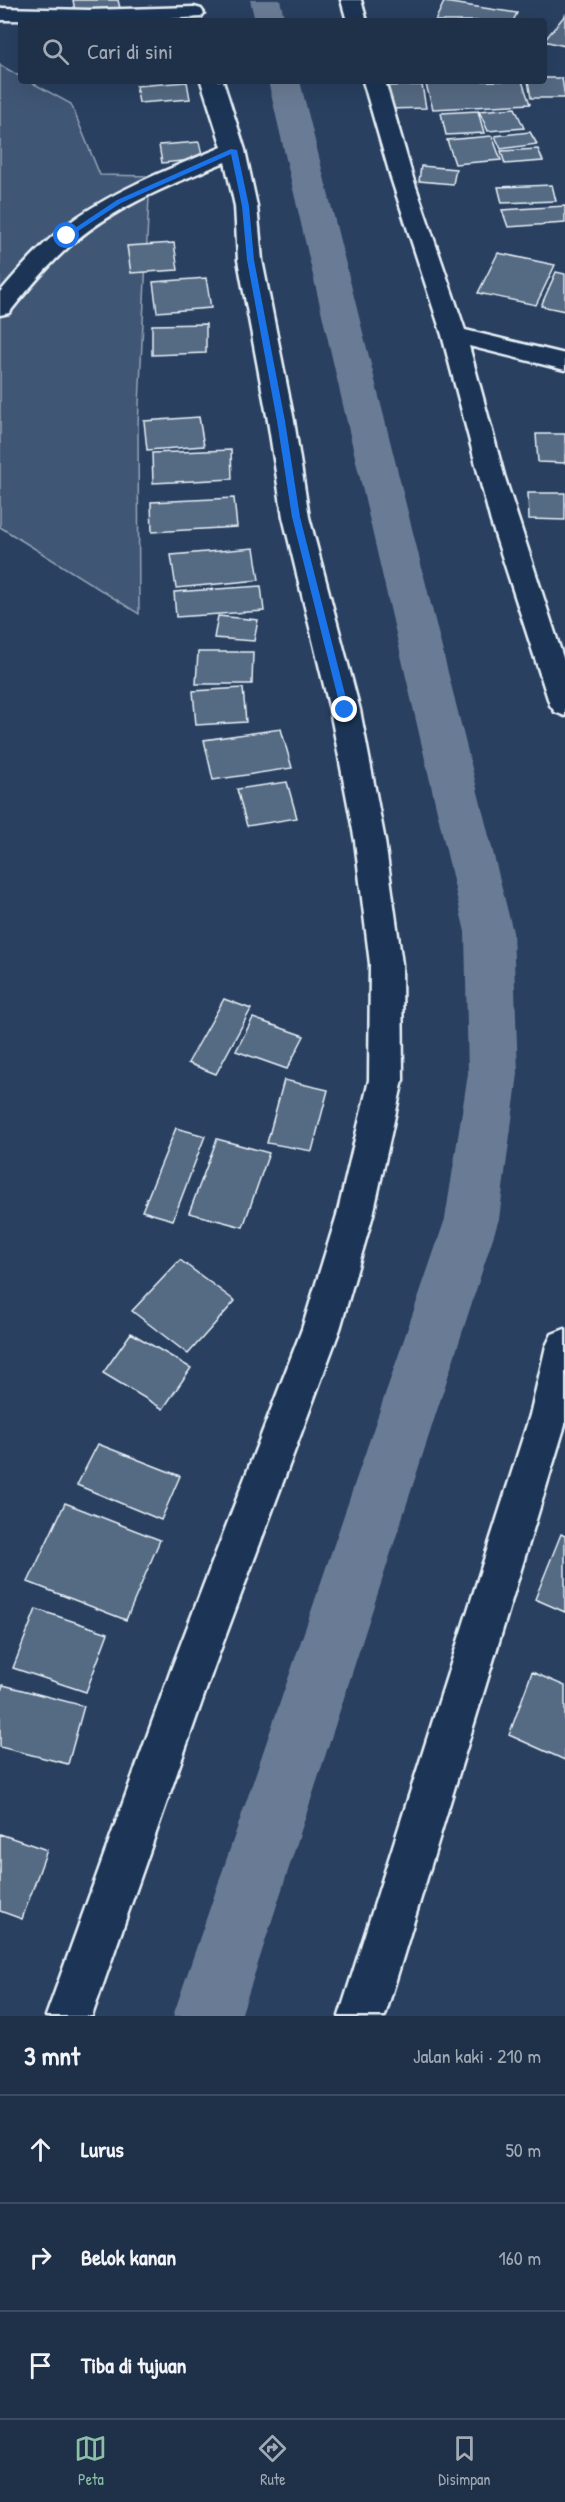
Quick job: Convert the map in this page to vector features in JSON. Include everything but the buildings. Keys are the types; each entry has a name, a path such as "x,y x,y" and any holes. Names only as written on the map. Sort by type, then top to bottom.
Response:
{"street":[{"path":"351,0 356,18"},
{"path":"0,14 90,16 193,11"},
{"path":"69,2016 192,1666 321,1329 355,1215 386,1080 387,964 370,841 345,710 296,517 281,421 250,260 246,206 234,150 213,84"},
{"path":"375,84 402,178 454,335 472,414 524,587 565,705"},
{"path":"0,308 18,286 67,236 119,202 234,150"},
{"path":"454,335 565,362"},
{"path":"362,2016 549,1415 565,1346"}],"shaded area":[{"path":"0,65 18,75 18,84 34,84 71,104 100,175 150,176 138,426 139,614 0,527"}],"waterway":[{"path":"265,0 269,18"},
{"path":"207,2016 472,1219 493,1074 489,932 285,84"}],"route":[{"path":"67,236 119,202 234,150 246,206 250,260 281,421 296,517 345,710"}]}
